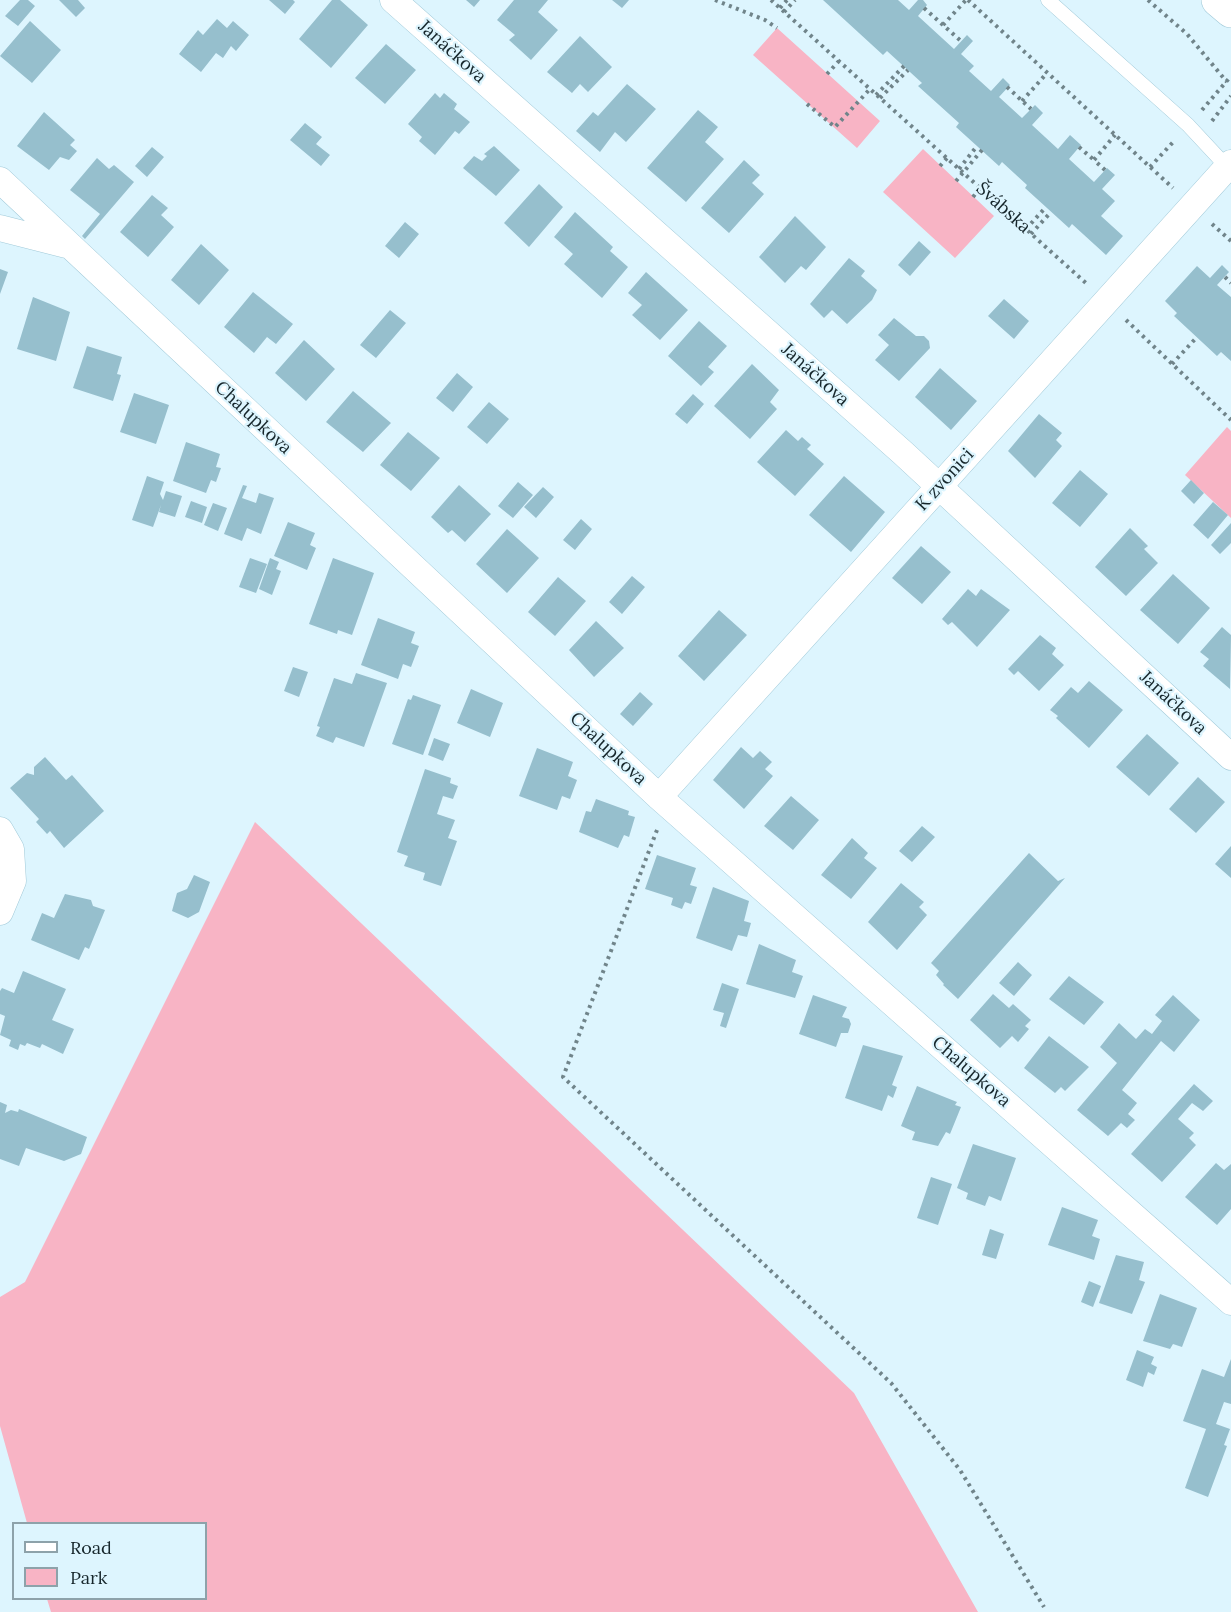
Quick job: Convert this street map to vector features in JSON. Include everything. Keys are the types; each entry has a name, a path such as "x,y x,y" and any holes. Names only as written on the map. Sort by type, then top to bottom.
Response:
{"street":[{"name":"Janáčkova","path":"393,0 940,487 1231,757"},
{"path":"1218,0 1231,11"},
{"name":"K zvonici","path":"663,800 1105,301 1230,167"},
{"name":"Chalupkova","path":"0,180 663,800 1231,1302"},
{"path":"0,228 69,246"},
{"path":"0,830 10,849 13,880 0,912"}],"lane":[{"path":"1048,0 1188,125 1230,167"}],"path":[{"path":"715,0 765,20 777,28"},
{"name":"Švábska","path":"771,0 1105,301 1231,420"},
{"path":"782,10 787,0"},
{"path":"782,10 795,0"},
{"path":"943,26 967,0 1193,206"},
{"path":"1148,0 1187,34 1227,82"},
{"path":"924,8 961,41"},
{"path":"827,74 839,61"},
{"path":"878,97 906,68"},
{"path":"1022,101 1047,73"},
{"path":"1150,167 1231,76"},
{"path":"1007,87 1031,109"},
{"path":"807,104 835,127 870,89"},
{"path":"1199,136 1231,96"},
{"path":"1094,160 1114,135"},
{"path":"959,169 977,146"},
{"path":"1079,147 1105,170"},
{"path":"956,181 982,150"},
{"path":"940,166 947,158"},
{"path":"973,196 980,188"},
{"path":"1026,229 1046,207"},
{"path":"1031,234 1051,212"},
{"path":"1225,277 1231,283"},
{"path":"1172,364 1197,337"},
{"path":"663,800 563,1077 891,1383 960,1470 1044,1607"}],"green space":[{"path":"777,28 880,121 857,148 753,55"},
{"path":"923,149 994,216 955,258 883,192"},
{"path":"1227,427 1231,431 1231,518 1185,475"},
{"path":"255,822 854,1393 978,1612 51,1612 47,1600 207,1600 207,1522 27,1522 0,1426 0,1297 25,1282"}],"building":[{"path":"20,0 28,0 35,6 18,26 5,16"},
{"path":"59,0 78,0 85,8 76,17"},
{"path":"269,0 293,0 295,2 285,14"},
{"path":"332,0 340,0 368,25 331,68 299,39"},
{"path":"466,0 480,0 474,7"},
{"path":"514,0 548,0 538,12 558,30 531,60 509,40 515,35 497,20"},
{"path":"612,0 629,0 622,8"},
{"path":"823,0 898,0 909,10 918,0 923,0 927,5 918,16 954,49 967,35 973,41 961,54 974,66 969,71 991,91 1003,78 1010,85 999,97 1022,118 1035,105 1043,113 1032,125 1058,149 1070,135 1081,145 1069,159 1094,182 1107,168 1115,175 1102,189 1115,201 1101,216 1123,236 1106,255 1072,224 1069,228 1025,188 1027,185 1002,162 999,166 956,127 959,123 918,86 922,83 887,51 883,55"},
{"path":"217,19 227,28 233,21 249,35 236,51 231,46 223,58 216,53 201,72 179,54 198,30 203,35"},
{"path":"30,21 61,50 32,83 0,56"},
{"path":"580,36 612,67 588,92 580,84 572,93 547,72"},
{"path":"386,44 416,70 385,104 355,78"},
{"path":"627,84 656,109 626,142 615,132 600,152 576,131 593,112 598,116"},
{"path":"435,93 440,98 444,93 457,104 454,109 470,122 459,134 455,131 435,155 419,141 422,137 408,124"},
{"path":"698,110 718,127 705,142 724,159 686,202 647,168"},
{"path":"44,112 75,140 70,145 77,151 69,160 60,157 49,170 17,146"},
{"path":"305,123 322,137 316,144 330,155 321,166 290,140"},
{"path":"494,146 520,170 496,196 463,168 474,156 482,161 487,156 484,154"},
{"path":"152,147 164,157 147,177 135,166"},
{"path":"97,158 109,169 114,165 134,182 85,239 82,236 100,214 70,190"},
{"path":"744,160 760,175 752,183 764,194 729,233 701,208"},
{"path":"539,184 563,207 529,247 504,223"},
{"path":"152,195 168,208 161,215 174,227 148,257 120,232"},
{"path":"575,212 613,247 610,251 628,267 602,298 564,264 573,254 554,237"},
{"path":"795,216 826,247 806,270 801,266 785,283 759,257"},
{"path":"405,222 419,234 399,258 385,246"},
{"path":"919,241 931,252 910,276 898,265"},
{"path":"201,244 229,270 199,305 171,280"},
{"path":"849,258 865,271 861,276 877,290 872,300 847,324 832,310 824,318 810,304"},
{"path":"1222,265 1229,272 1217,285 1231,297 1231,361 1221,352 1217,356 1174,316 1177,313 1165,301 1197,266 1210,278"},
{"path":"0,269 8,272 0,294"},
{"path":"646,272 688,310 660,340 632,315 642,305 628,293"},
{"path":"253,292 293,324 276,344 267,337 254,353 224,327"},
{"path":"33,297 70,312 56,361 17,349"},
{"path":"1004,299 1029,321 1014,339 988,316"},
{"path":"390,310 406,323 376,358 360,345"},
{"path":"894,318 916,336 924,336 929,341 930,348 899,381 875,360 889,345 878,335"},
{"path":"699,321 727,346 708,367 714,372 701,386 668,356"},
{"path":"304,340 335,369 306,401 275,373"},
{"path":"87,346 122,357 117,374 121,375 113,401 73,388"},
{"path":"752,364 779,390 770,402 777,409 750,439 714,406"},
{"path":"940,368 977,401 951,430 915,397"},
{"path":"457,373 473,387 453,412 436,398"},
{"path":"353,391 391,423 363,452 326,422"},
{"path":"134,393 169,405 156,444 120,432"},
{"path":"693,394 704,404 687,424 675,414"},
{"path":"489,402 509,419 487,444 467,427"},
{"path":"1039,414 1062,433 1056,440 1062,446 1035,478 1008,451"},
{"path":"786,430 798,441 802,437 811,445 807,449 824,464 795,496 757,462"},
{"path":"408,432 440,458 411,491 380,465"},
{"path":"186,442 220,454 216,467 221,468 216,482 211,480 206,493 173,481"},
{"path":"1080,470 1108,494 1080,527 1052,503"},
{"path":"147,476 164,482 160,494 163,500 166,491 182,496 175,517 159,512 161,505 153,527 132,520"},
{"path":"844,476 885,512 851,552 809,515"},
{"path":"1191,480 1204,493 1194,504 1181,491"},
{"path":"518,482 533,495 513,518 498,506"},
{"path":"243,485 247,486 242,498 256,503 259,493 274,498 261,534 247,528 242,541 224,534"},
{"path":"459,485 491,514 465,542 452,530 448,533 431,517"},
{"path":"543,487 554,497 536,518 524,507"},
{"path":"191,501 207,507 202,523 185,517"},
{"path":"1213,502 1228,515 1208,539 1193,525"},
{"path":"213,503 227,508 218,531 204,525"},
{"path":"581,519 592,529 575,550 563,540"},
{"path":"288,522 315,533 310,545 316,548 307,570 274,556"},
{"path":"1231,523 1231,543 1220,554 1211,545"},
{"path":"1130,528 1148,546 1144,549 1158,563 1126,596 1095,567"},
{"path":"507,529 539,558 507,593 476,564"},
{"path":"921,546 951,572 922,604 892,578"},
{"path":"250,558 267,564 256,593 239,587"},
{"path":"270,558 279,562 276,569 281,571 272,595 259,589"},
{"path":"333,558 374,573 352,635 338,630 337,634 309,624"},
{"path":"1173,574 1210,608 1178,644 1140,610"},
{"path":"632,576 645,587 622,614 609,602"},
{"path":"558,577 586,601 555,636 528,612"},
{"path":"968,589 976,596 981,589 1010,610 977,647 952,622 948,625 942,619"},
{"path":"719,610 747,635 704,681 678,656"},
{"path":"378,618 415,632 411,643 419,646 411,667 403,664 398,679 361,665"},
{"path":"596,621 624,648 594,677 569,650"},
{"path":"1222,627 1231,635 1230,689 1203,666 1209,659 1200,652"},
{"path":"1040,635 1056,648 1052,654 1064,665 1039,691 1018,671 1014,675 1008,669"},
{"path":"293,667 308,672 299,697 284,691"},
{"path":"356,673 387,683 364,747 336,737 333,743 316,736 320,727 317,726 334,678 352,684"},
{"path":"1089,681 1123,710 1089,748 1050,710 1071,687 1078,693"},
{"path":"471,689 503,703 490,737 457,723"},
{"path":"640,692 653,704 633,726 620,714"},
{"path":"413,695 441,705 423,755 392,744 408,699 411,700"},
{"path":"1147,734 1179,763 1149,796 1116,767"},
{"path":"434,738 450,744 443,761 428,755"},
{"path":"741,747 753,758 760,751 772,762 765,769 773,776 744,809 713,780"},
{"path":"537,748 573,762 568,776 577,780 570,799 562,796 557,810 519,796"},
{"path":"45,757 66,780 72,775 104,811 64,848 50,831 47,834 36,822 39,819 10,788 27,773 34,775 34,767"},
{"path":"425,769 451,778 450,783 458,786 453,799 443,796 437,814 455,820 448,838 457,841 441,886 423,880 425,873 404,866 408,856 397,852"},
{"path":"1198,777 1225,802 1196,833 1169,809"},
{"path":"791,796 819,820 793,850 764,826"},
{"path":"596,799 629,811 628,815 635,817 629,837 624,835 618,848 579,832 586,811 591,812"},
{"path":"922,826 935,837 912,862 899,851"},
{"path":"852,838 868,853 864,858 877,868 851,899 821,875"},
{"path":"1231,846 1231,878 1215,864"},
{"path":"1029,853 1058,881 1065,878 958,999 943,985 936,975 939,971 931,963"},
{"path":"657,855 696,868 690,885 697,887 691,904 685,902 682,909 671,905 673,898 645,889"},
{"path":"194,875 210,882 199,912 188,918 172,911 177,893 187,889"},
{"path":"901,883 924,902 919,907 927,915 897,950 868,922"},
{"path":"713,887 749,901 744,921 751,923 747,937 738,935 732,951 696,938"},
{"path":"65,894 91,900 93,906 105,910 89,949 85,947 79,960 31,940 42,913 54,918"},
{"path":"759,944 796,960 792,972 803,976 795,998 746,984"},
{"path":"1018,962 1032,975 1014,996 999,983"},
{"path":"23,971 66,989 52,1020 74,1029 63,1054 42,1044 40,1048 27,1043 25,1046 20,1044 18,1050 9,1046 11,1040 0,1035 5,1016 0,1014 0,991 2,988 14,993"},
{"path":"1069,976 1104,1002 1084,1025 1049,999"},
{"path":"722,983 739,989 726,1028 720,1026 724,1013 713,1010"},
{"path":"993,994 1009,1008 1013,1004 1031,1020 1025,1026 1029,1029 1018,1042 1012,1036 1000,1048 970,1020"},
{"path":"813,995 847,1007 842,1017 849,1019 851,1024 848,1033 841,1033 836,1047 799,1034"},
{"path":"1173,995 1200,1020 1174,1052 1161,1041 1122,1090 1137,1103 1128,1114 1135,1120 1127,1128 1121,1123 1108,1136 1077,1110 1117,1063 1100,1047 1119,1023 1136,1039 1145,1029 1152,1034 1162,1021 1155,1015"},
{"path":"1049,1036 1089,1067 1065,1091 1061,1087 1055,1093 1024,1068"},
{"path":"863,1045 903,1056 892,1085 897,1087 893,1098 888,1095 882,1111 845,1098"},
{"path":"1194,1084 1213,1101 1203,1111 1192,1103 1178,1119 1194,1133 1189,1138 1196,1145 1162,1182 1131,1154"},
{"path":"917,1086 957,1102 955,1105 961,1107 950,1134 946,1132 938,1146 912,1140 915,1132 901,1126"},
{"path":"0,1102 7,1105 5,1113 11,1110 18,1112 19,1109 87,1137 81,1154 64,1161 26,1148 19,1166 0,1159"},
{"path":"973,1144 1016,1158 1001,1201 989,1196 985,1206 966,1199 968,1193 957,1188"},
{"path":"1216,1163 1224,1170 1231,1164 1231,1209 1217,1225 1185,1197"},
{"path":"931,1177 952,1184 938,1225 917,1218"},
{"path":"1062,1207 1098,1220 1092,1236 1100,1239 1094,1260 1048,1245"},
{"path":"990,1229 1004,1234 996,1259 982,1255"},
{"path":"1116,1255 1144,1262 1139,1280 1145,1282 1132,1314 1099,1303"},
{"path":"1089,1281 1101,1286 1093,1307 1081,1302"},
{"path":"1160,1294 1197,1308 1182,1347 1173,1344 1170,1349 1143,1341"},
{"path":"1137,1350 1154,1357 1151,1364 1157,1367 1154,1375 1148,1372 1143,1387 1126,1380"},
{"path":"1231,1359 1231,1404 1224,1402 1216,1424 1230,1429 1224,1445 1227,1446 1208,1497 1185,1488 1206,1429 1183,1421 1202,1369 1224,1377"}]}
